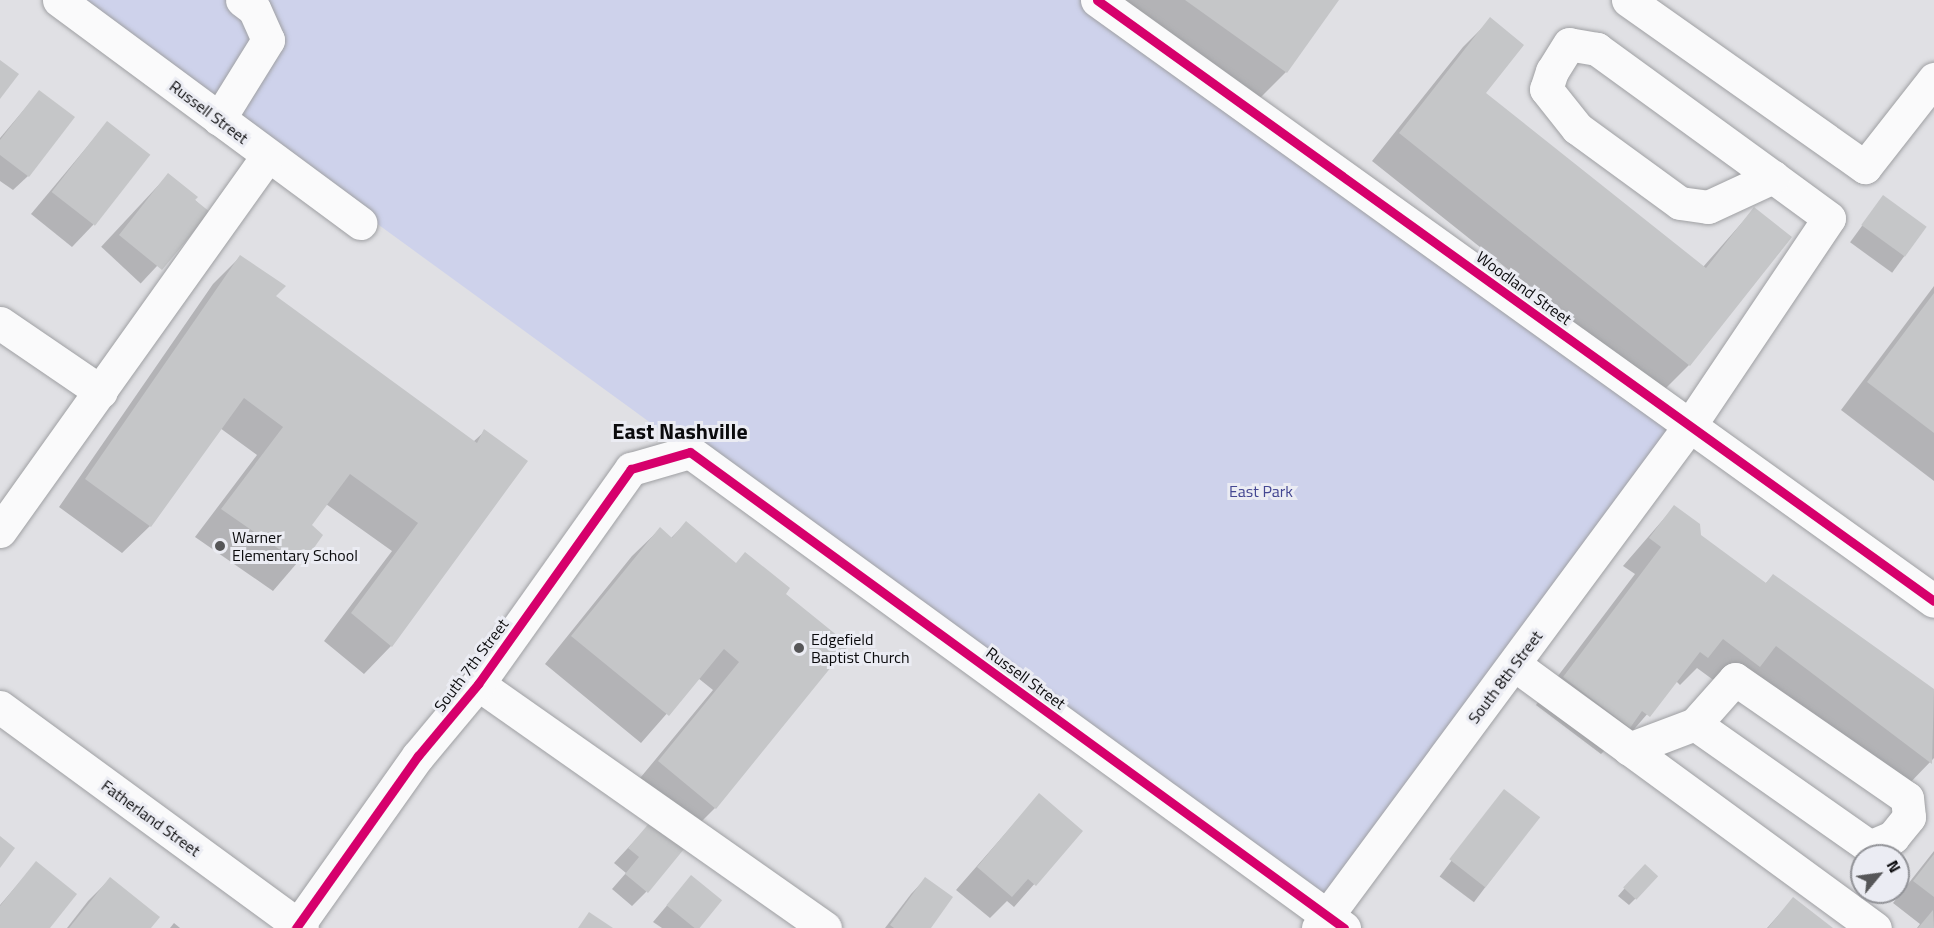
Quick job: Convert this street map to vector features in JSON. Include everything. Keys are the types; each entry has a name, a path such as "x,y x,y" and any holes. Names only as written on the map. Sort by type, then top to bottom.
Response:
{"street":[{"name":"Russell Street","path":"59,0 360,223"},
{"path":"219,120 268,40 254,9 242,0"},
{"name":"Woodland Street","path":"1097,0 1934,601"},
{"path":"1632,1 1865,167 1934,79"},
{"path":"1569,44 1597,49 1773,177 1708,207 1680,203 1577,128 1546,89 1551,71 1569,44"},
{"path":"0,531 267,156"},
{"name":"South 8th Street","path":"1330,924 1690,425 1829,218 1773,177"},
{"path":"0,323 101,392"},
{"name":"Russell Street","path":"690,452 1330,924"},
{"name":"South 7th Street","path":"299,927 418,756 478,684 631,469 690,452"},
{"path":"1515,665 1875,928"},
{"path":"1629,749 1695,724 1735,679 1907,798 1909,817 1893,837 1870,847 1695,724"},
{"path":"478,684 825,928"},
{"name":"Fatherland Street","path":"0,708 299,927"}],"green space":[{"name":"East Park","path":"70,0 1101,0 1690,425 1326,915"}],"building":[{"path":"1185,0 1339,0 1287,73"},
{"path":"1490,17 1524,45 1486,93 1706,268 1754,207 1792,237 1690,366 1399,133"},
{"path":"0,60 19,74 0,99"},
{"path":"39,90 75,117 29,177 0,155 0,140"},
{"path":"107,121 150,155 95,226 52,192"},
{"path":"168,173 198,197 195,200 210,212 162,270 119,235"},
{"path":"1883,195 1927,227 1905,257 1861,225"},
{"path":"240,255 286,286 276,296 477,443 484,429 528,461 392,647 351,613 418,523 350,474 312,525 323,535 302,565 221,509 283,427 244,398 151,527 85,479"},
{"path":"1934,293 1934,433 1867,382"},
{"path":"1674,505 1700,524 1701,535 1766,583 1773,574 1934,689 1932,764 1776,646 1760,667 1723,639 1708,658 1700,652 1650,717 1642,711 1630,728 1563,677 1661,547 1649,538"},
{"path":"686,521 736,563 745,552 790,588 786,594 849,645 716,809 658,761 739,662 724,649 669,716 571,636 660,527 672,538"},
{"path":"1504,789 1540,817 1485,887 1449,859"},
{"path":"1039,793 1083,831 1036,886 1028,879 1012,897 977,867"},
{"path":"651,821 684,849 648,893 625,874 639,857 628,848"},
{"path":"0,836 15,848 0,868"},
{"path":"1934,854 1934,897 1913,881"},
{"path":"36,861 77,894 50,928 0,928 0,906"},
{"path":"1645,864 1658,876 1636,900 1623,887"},
{"path":"691,875 722,900 700,928 694,928 666,905"},
{"path":"110,877 160,917 151,928 69,928"},
{"path":"925,877 953,897 931,928 894,928 890,925"},
{"path":"1793,897 1833,928 1768,928"},
{"path":"1933,910 1934,928 1918,928"},
{"path":"589,912 613,928 578,928"}],"cycle path":[{"path":"1097,0 1934,601"},
{"path":"296,928 418,756 478,684 631,469 690,452 1344,928"}],"place":[{"name":"Warner Elementary School","path":"220,546"},
{"name":"Edgefield Baptist Church","path":"799,648"}],"district":[{"name":"East Nashville","path":"680,432"}]}
